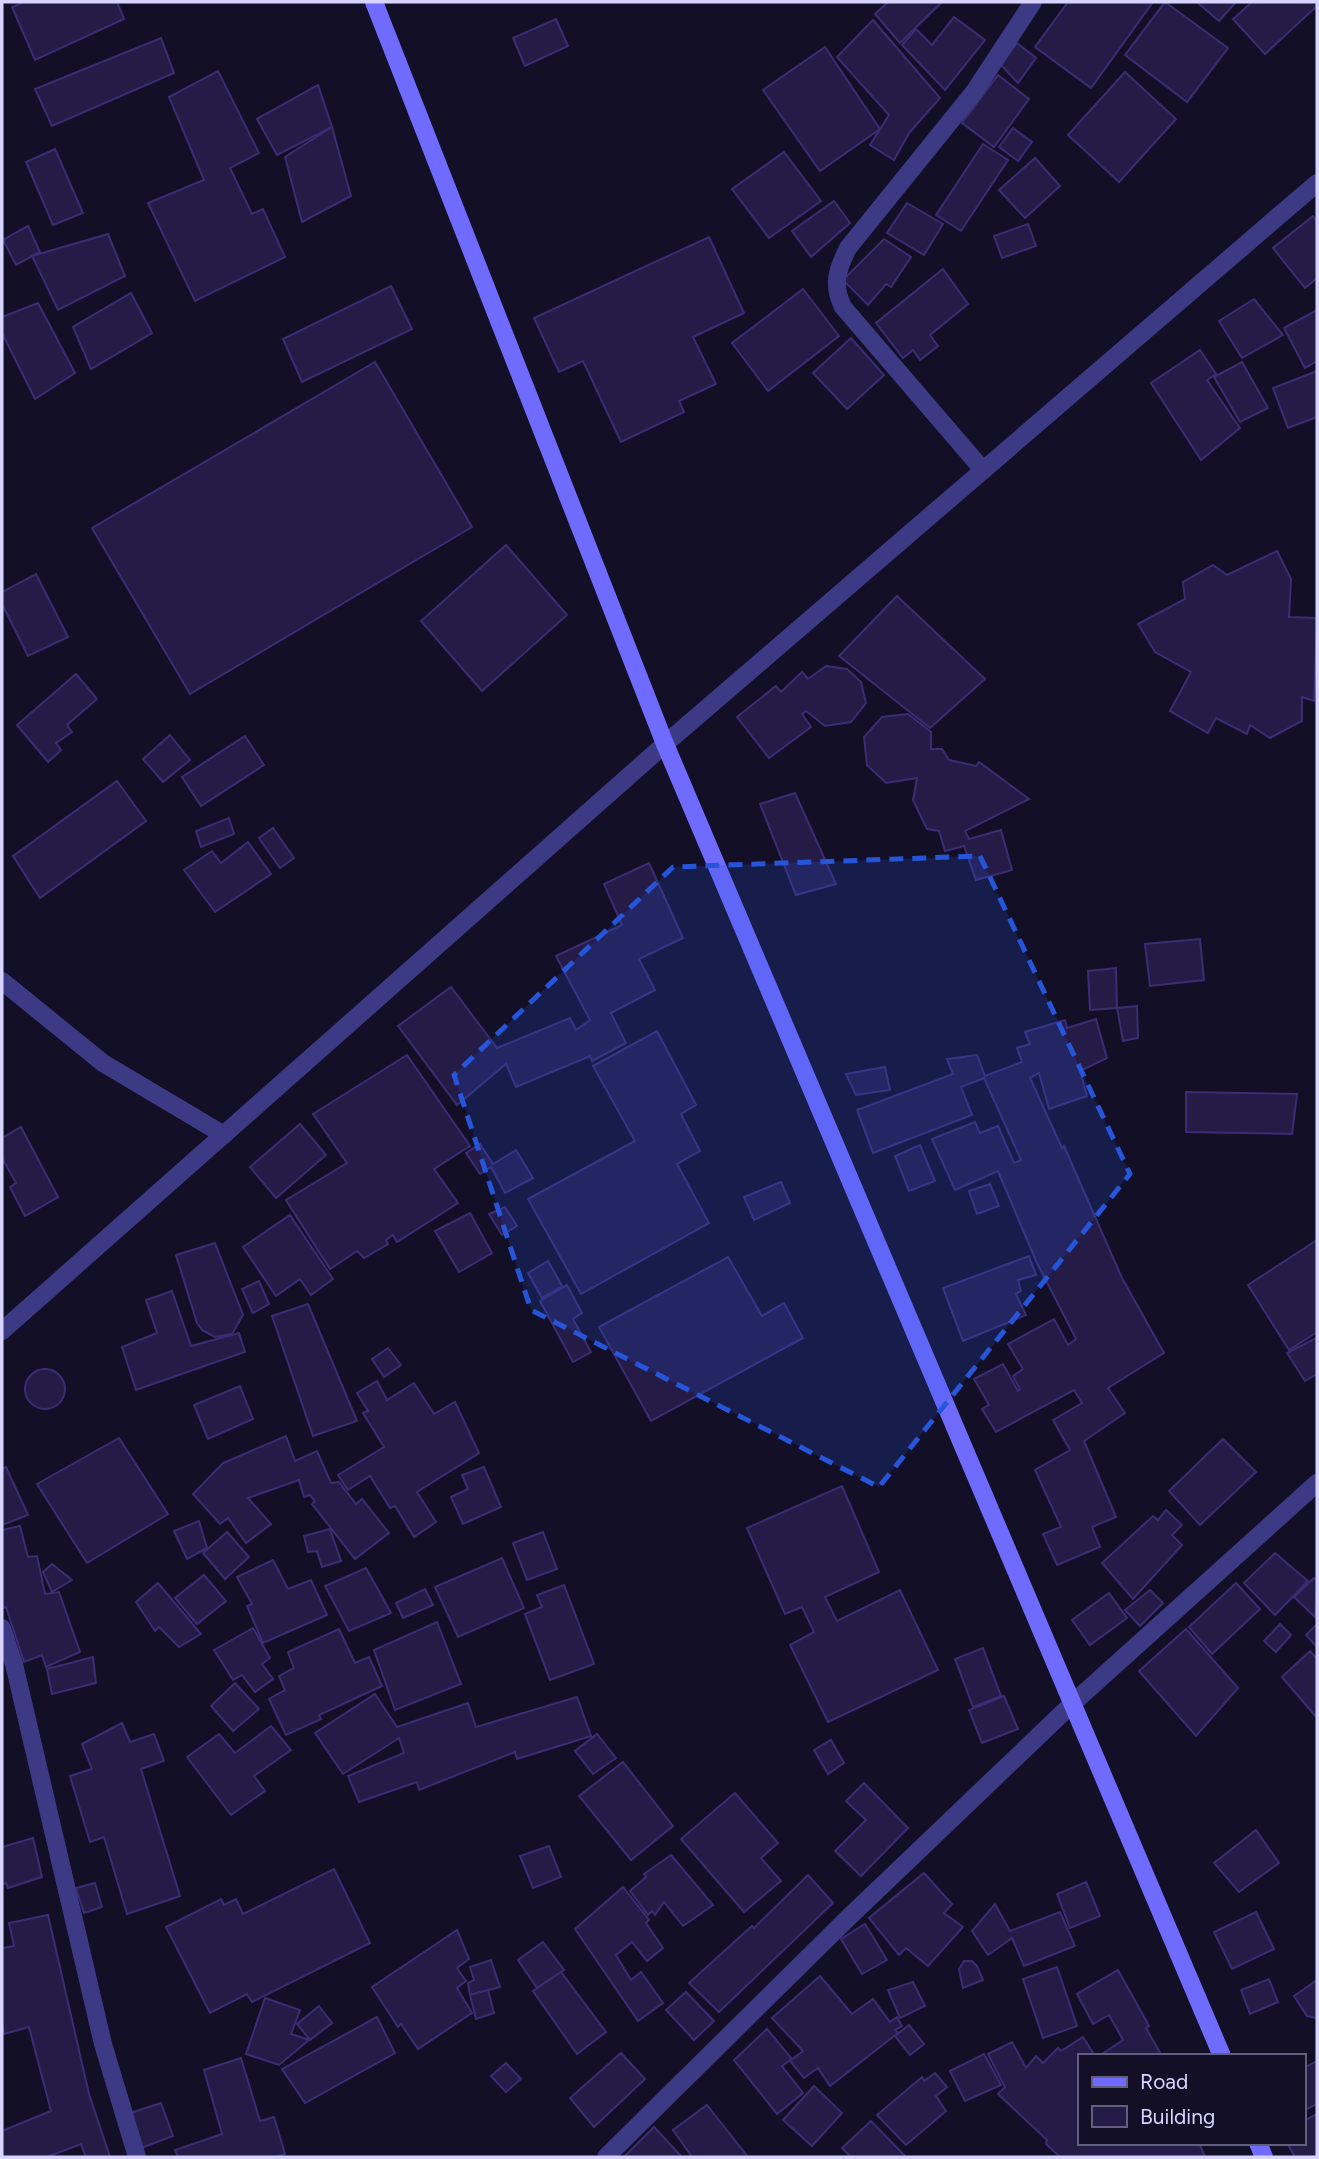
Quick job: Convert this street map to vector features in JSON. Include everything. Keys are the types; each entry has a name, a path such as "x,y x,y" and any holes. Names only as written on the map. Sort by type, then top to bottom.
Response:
{"main road":[{"path":"374,2 665,744 1221,2054"}],"street":[{"path":"983,470 843,307 835,290 837,269 848,248 974,92 1033,2"},
{"path":"2,1331 665,744 1317,183"},
{"path":"2,981 103,1063 224,1135"},
{"path":"606,2157 846,1920 1073,1703 1317,1483"},
{"path":"2,1628 14,1664 103,2044 137,2157"}],"highlighted area":[{"path":"980,856 1130,1174 879,1487 531,1310 454,1075 673,867"}],"building":[{"path":"25,2 117,2 124,19 35,60 12,7"},
{"path":"888,2 942,2 900,43 875,14"},
{"path":"1068,2 1153,2 1091,88 1035,47"},
{"path":"1165,2 1228,48 1187,102 1125,55"},
{"path":"1197,2 1236,2 1219,21"},
{"path":"1252,2 1316,2 1317,6 1265,54 1233,19"},
{"path":"954,17 985,40 945,90 902,45 916,29 932,45"},
{"path":"556,19 568,46 525,66 513,38"},
{"path":"873,20 940,98 909,133 894,160 870,145 889,115 837,57"},
{"path":"161,38 174,73 52,126 35,89"},
{"path":"1017,43 1036,58 1018,83 1001,65"},
{"path":"825,47 880,129 820,171 763,90"},
{"path":"218,71 259,153 230,168 252,214 263,209 285,257 195,301 148,203 204,180 169,97"},
{"path":"1125,72 1176,119 1119,182 1068,135"},
{"path":"998,75 1029,99 994,147 962,123"},
{"path":"318,85 332,127 277,155 257,119"},
{"path":"332,127 351,196 302,222 285,157"},
{"path":"1013,128 1032,142 1018,161 999,147"},
{"path":"983,144 1008,160 961,231 936,215"},
{"path":"55,149 83,213 53,225 26,162"},
{"path":"784,152 821,201 769,238 732,189"},
{"path":"1035,158 1060,186 1025,218 999,190"},
{"path":"834,201 850,223 811,257 792,231"},
{"path":"907,203 943,224 924,255 887,233"},
{"path":"1313,216 1317,222 1317,278 1305,288 1273,248"},
{"path":"1028,224 1036,246 1002,258 994,236"},
{"path":"28,226 40,252 16,265 3,240"},
{"path":"108,234 125,276 58,310 32,256"},
{"path":"709,237 744,313 693,337 716,384 679,401 684,412 621,442 583,361 559,372 534,318"},
{"path":"884,239 911,257 891,287 886,284 868,305 843,280"},
{"path":"943,269 968,304 930,335 938,346 920,360 913,350 903,358 876,323"},
{"path":"391,286 412,329 302,382 283,339"},
{"path":"803,289 839,336 768,391 732,343"},
{"path":"131,293 152,333 91,369 73,327"},
{"path":"1254,299 1283,335 1242,358 1219,321"},
{"path":"38,303 75,373 35,399 2,333 2,317"},
{"path":"1317,310 1317,361 1305,368 1284,328"},
{"path":"851,338 884,375 847,409 813,373"},
{"path":"1200,350 1216,374 1207,380 1240,428 1201,460 1151,383"},
{"path":"375,362 472,527 190,694 92,528"},
{"path":"1242,362 1268,408 1240,422 1214,377"},
{"path":"1317,371 1317,417 1288,428 1273,388"},
{"path":"506,545 567,615 482,691 421,621"},
{"path":"1277,551 1291,579 1289,617 1317,618 1314,701 1302,697 1302,721 1270,738 1250,725 1247,734 1216,718 1208,733 1170,711 1191,672 1155,652 1138,624 1185,599 1183,582 1213,565 1227,575"},
{"path":"36,574 68,637 28,656 2,604 2,592"},
{"path":"897,596 985,679 930,728 839,656"},
{"path":"826,666 847,669 861,682 866,703 851,722 825,726 806,711 802,714 811,727 769,758 737,717 776,686 781,692 802,672 808,679"},
{"path":"76,674 97,699 67,725 72,732 56,743 61,750 48,762 17,725"},
{"path":"908,714 931,732 931,749 942,749 949,760 976,766 979,762 1029,799 965,831 969,839 1001,830 1012,870 976,880 964,846 945,851 939,831 927,829 913,800 917,778 886,783 867,765 864,737 882,717"},
{"path":"170,735 190,760 163,782 143,759"},
{"path":"245,736 264,765 201,806 182,777"},
{"path":"117,781 146,821 40,898 13,856"},
{"path":"795,793 836,884 796,895 760,804"},
{"path":"229,818 234,834 201,847 196,831"},
{"path":"273,828 294,858 280,868 259,838"},
{"path":"248,842 271,874 215,912 184,870 212,851 221,863"},
{"path":"649,863 683,938 639,959 655,990 611,1013 626,1043 592,1061 590,1056 516,1087 506,1064 457,1105 398,1026 451,987 497,1048 570,1018 576,1030 590,1020 556,956 622,925 604,884"},
{"path":"1200,939 1204,980 1150,986 1145,944"},
{"path":"1116,968 1117,1008 1090,1010 1088,971"},
{"path":"1137,1006 1138,1038 1123,1041 1117,1008"},
{"path":"1096,1019 1107,1058 1080,1071 1087,1096 1049,1109 1039,1073 1030,1078 1062,1148 1064,1146 1122,1278 1164,1353 1108,1388 1125,1413 1084,1441 1116,1517 1092,1527 1100,1547 1057,1565 1043,1534 1061,1527 1035,1470 1070,1450 1053,1420 1082,1403 1074,1390 996,1432 982,1409 989,1405 974,1379 1003,1364 1018,1391 1020,1389 1013,1376 1023,1369 1008,1344 1054,1319 1068,1345 1076,1339 1036,1261 998,1171 955,1190 932,1139 975,1122 980,1133 998,1126 1014,1163 1021,1160 984,1078 961,1087 972,1115 873,1153 857,1110 953,1074 947,1059 977,1055 985,1076 1022,1062 1017,1048 1030,1044 1025,1032 1065,1020 1067,1028"},
{"path":"657,1031 696,1105 681,1114 700,1151 677,1164 709,1223 581,1294 528,1199 635,1141 593,1066"},
{"path":"407,1055 470,1146 434,1169 458,1203 397,1242 393,1235 386,1240 388,1244 364,1258 357,1251 330,1269 286,1200 347,1163 313,1114"},
{"path":"885,1067 890,1090 856,1095 846,1074"},
{"path":"1186,1092 1297,1094 1292,1134 1186,1132"},
{"path":"300,1124 326,1155 276,1198 250,1167"},
{"path":"21,1127 58,1197 25,1216 10,1187 16,1183 2,1158 2,1138"},
{"path":"480,1144 493,1164 516,1150 533,1178 505,1193 491,1167 480,1174 466,1153"},
{"path":"920,1145 935,1181 909,1191 895,1156"},
{"path":"781,1182 790,1203 754,1220 744,1197"},
{"path":"990,1184 999,1206 977,1214 969,1191"},
{"path":"505,1207 517,1226 502,1235 489,1214"},
{"path":"470,1213 492,1253 459,1272 435,1231"},
{"path":"290,1215 333,1279 311,1295 300,1279 276,1296 243,1247"},
{"path":"1317,1240 1317,1332 1289,1350 1248,1285"},
{"path":"215,1243 243,1315 232,1334 215,1337 202,1330 197,1323 176,1255"},
{"path":"1029,1256 1036,1275 1018,1280 1021,1291 1016,1294 1026,1315 963,1341 943,1288"},
{"path":"728,1257 762,1316 784,1303 803,1338 651,1421 599,1327"},
{"path":"548,1261 562,1286 542,1298 528,1273"},
{"path":"259,1281 269,1304 253,1313 242,1289"},
{"path":"567,1285 582,1313 573,1319 591,1352 573,1362 540,1301"},
{"path":"172,1291 191,1346 239,1333 245,1352 136,1390 122,1347 157,1333 146,1300"},
{"path":"308,1304 357,1421 313,1436 272,1316"},
{"path":"1316,1338 1317,1374 1305,1381 1287,1353"},
{"path":"388,1348 401,1365 384,1377 372,1359"},
{"path":"45,1369 59,1375 65,1389 59,1403 45,1409 31,1403 25,1389 31,1375"},
{"path":"377,1381 387,1400 414,1383 434,1414 455,1402 479,1453 417,1492 436,1522 414,1537 395,1506 390,1508 370,1476 348,1490 338,1475 384,1447 363,1413 368,1411 357,1393"},
{"path":"240,1386 253,1419 208,1439 194,1405"},
{"path":"286,1436 295,1461 317,1451 331,1483 339,1482 356,1504 362,1499 389,1533 355,1559 312,1504 315,1501 310,1495 304,1497 299,1480 248,1498 271,1524 246,1543 228,1518 220,1524 193,1494 223,1463"},
{"path":"119,1438 168,1514 87,1563 37,1484"},
{"path":"1223,1439 1256,1472 1200,1525 1169,1491"},
{"path":"6,1467 28,1515 2,1525 2,1469"},
{"path":"484,1467 501,1507 463,1524 451,1497 468,1489 462,1475"},
{"path":"842,1486 879,1572 825,1597 837,1621 900,1590 938,1670 828,1722 790,1645 814,1632 802,1607 785,1614 747,1528"},
{"path":"1166,1510 1182,1525 1172,1535 1182,1545 1133,1599 1102,1563 1153,1516 1158,1520"},
{"path":"199,1521 207,1548 187,1559 174,1531"},
{"path":"20,1526 28,1557 37,1556 45,1594 59,1592 80,1652 46,1667 42,1655 24,1662 6,1607 3,1608 2,1604 2,1530"},
{"path":"330,1529 341,1561 322,1567 317,1551 308,1552 304,1536"},
{"path":"227,1532 249,1557 225,1579 203,1553"},
{"path":"543,1532 557,1569 527,1580 513,1543"},
{"path":"1275,1553 1308,1581 1275,1615 1244,1583"},
{"path":"502,1558 524,1608 458,1637 435,1587"},
{"path":"273,1560 288,1589 311,1580 327,1615 263,1643 247,1606 252,1604 237,1577"},
{"path":"52,1564 72,1580 52,1592 43,1572"},
{"path":"366,1568 391,1613 349,1631 325,1586"},
{"path":"204,1575 226,1601 197,1624 175,1598"},
{"path":"1314,1578 1317,1581 1315,1617 1294,1597"},
{"path":"158,1583 201,1634 179,1647 159,1627 155,1631 136,1602"},
{"path":"1236,1583 1260,1609 1212,1654 1189,1627"},
{"path":"564,1585 594,1664 550,1680 525,1614 542,1607 537,1595"},
{"path":"425,1589 433,1605 403,1618 396,1603"},
{"path":"1150,1590 1163,1603 1140,1626 1125,1610"},
{"path":"1109,1593 1127,1618 1090,1645 1072,1620"},
{"path":"437,1622 461,1684 395,1710 374,1650"},
{"path":"1280,1624 1291,1635 1276,1652 1264,1641"},
{"path":"1317,1624 1317,1647 1306,1635"},
{"path":"253,1628 270,1658 262,1664 273,1679 255,1692 242,1675 233,1680 214,1650"},
{"path":"339,1629 355,1663 369,1657 382,1686 319,1715 321,1719 286,1735 269,1699 285,1690 279,1676 294,1668 288,1652"},
{"path":"1186,1629 1238,1688 1196,1736 1139,1671"},
{"path":"983,1648 1001,1696 973,1707 955,1659"},
{"path":"1310,1651 1317,1659 1317,1718 1282,1677"},
{"path":"93,1657 96,1683 52,1694 47,1669"},
{"path":"235,1683 259,1709 233,1731 211,1706"},
{"path":"375,1694 397,1727 468,1703 476,1727 577,1697 591,1736 517,1759 515,1752 419,1790 417,1782 359,1802 348,1776 404,1753 399,1738 343,1774 315,1733"},
{"path":"1004,1696 1018,1729 982,1743 969,1710"},
{"path":"122,1723 130,1742 154,1734 164,1761 141,1769 180,1896 127,1914 104,1837 90,1842 70,1776 92,1769 82,1744"},
{"path":"271,1726 291,1750 254,1776 265,1791 231,1815 187,1757 219,1734 235,1753"},
{"path":"597,1734 616,1758 593,1774 575,1751"},
{"path":"831,1740 844,1763 828,1774 814,1750"},
{"path":"623,1762 673,1826 631,1860 579,1796"},
{"path":"864,1783 908,1828 861,1876 835,1851 866,1820 846,1801"},
{"path":"735,1793 778,1843 761,1858 781,1881 744,1912 681,1839"},
{"path":"1256,1830 1279,1863 1239,1892 1214,1863"},
{"path":"33,1838 42,1877 8,1888 6,1883 2,1885 2,1847"},
{"path":"549,1846 561,1877 533,1888 520,1856"},
{"path":"671,1855 713,1905 683,1926 664,1902 655,1915 652,1911 648,1915 630,1891 646,1877 644,1874"},
{"path":"334,1869 370,1943 252,2002 247,1994 210,2013 166,1927 221,1899 224,1905 236,1899 243,1914"},
{"path":"924,1873 952,1904 944,1913 963,1927 928,1966 906,1948 899,1955 869,1918"},
{"path":"808,1875 833,1903 719,2012 689,1983 752,1926 754,1928"},
{"path":"1086,1882 1100,1916 1070,1928 1057,1894"},
{"path":"95,1883 102,1907 84,1913 76,1888"},
{"path":"623,1887 649,1920 646,1923 663,1948 647,1961 632,1942 616,1955 631,1980 641,1972 663,2003 638,2021 575,1929"},
{"path":"995,1904 1010,1931 1060,1912 1075,1946 1024,1966 1012,1938 988,1955 972,1931"},
{"path":"1256,1912 1274,1949 1232,1969 1214,1932"},
{"path":"48,1915 89,2094 110,2157 86,2157 81,2144 47,2157 2,2157 2,2131 51,2111 29,2027 4,2034 2,2022 2,1948 14,1946 9,1923"},
{"path":"865,1924 887,1960 862,1974 841,1939"},
{"path":"457,1930 469,1959 457,1968 466,1981 457,1988 472,2013 418,2049 401,2024 398,2027 372,1987"},
{"path":"543,1942 564,1970 537,1988 518,1960"},
{"path":"491,1960 500,1987 470,1995 468,1983 474,1980 470,1967"},
{"path":"964,1961 972,1961 977,1966 983,1980 963,1988 959,1969"},
{"path":"1057,1967 1077,2026 1043,2038 1023,1979"},
{"path":"1118,1970 1149,2026 1146,2028 1161,2054 1102,2054 1123,2040 1109,2015 1093,2024 1077,1994"},
{"path":"561,1972 606,2032 577,2054 533,1991"},
{"path":"820,1976 852,2014 873,1999 890,2022 897,2017 902,2026 895,2030 898,2033 830,2086 818,2068 804,2078 790,2061 803,2051 772,2018"},
{"path":"1269,1979 1278,2002 1250,2014 1241,1990"},
{"path":"1317,1980 1317,2018 1307,2016 1294,1996"},
{"path":"913,1982 925,2006 900,2018 888,1990"},
{"path":"488,1990 494,2013 476,2019 470,1995"},
{"path":"686,1992 714,2021 694,2040 666,2010"},
{"path":"265,1998 300,2010 291,2034 309,2040 279,2065 246,2054"},
{"path":"319,2006 332,2023 310,2040 297,2024"},
{"path":"377,2017 395,2053 305,2103 282,2069"},
{"path":"909,2025 924,2044 910,2055 895,2036"},
{"path":"767,2029 792,2059 782,2066 803,2093 777,2114 734,2060"},
{"path":"1083,2037 1094,2054 1078,2054 1078,2145 1200,2145 1205,2157 1060,2157 1046,2144 1047,2140 998,2094 1005,2087 988,2054 1012,2042 1026,2068 1036,2056 1043,2063 1058,2048 1061,2051"},
{"path":"621,2053 645,2079 594,2127 570,2098"},
{"path":"984,2054 1001,2085 965,2101 950,2071"},
{"path":"241,2058 260,2121 274,2117 285,2154 275,2157 178,2157 175,2150 222,2134 204,2070"},
{"path":"1317,2061 1317,2104 1305,2110 1305,2067"},
{"path":"506,2063 521,2079 506,2092 491,2076"},
{"path":"935,2073 947,2087 936,2096 946,2111 906,2145 877,2115 922,2077 924,2081"},
{"path":"814,2086 842,2113 812,2146 783,2120"},
{"path":"161,2103 173,2136 139,2149 127,2114"},
{"path":"707,2105 748,2157 692,2157 673,2130"},
{"path":"1317,2114 1317,2157 1295,2157 1288,2145 1305,2145 1305,2120"},
{"path":"871,2121 906,2157 851,2157 842,2148"},
{"path":"654,2127 682,2157 624,2157"}]}
